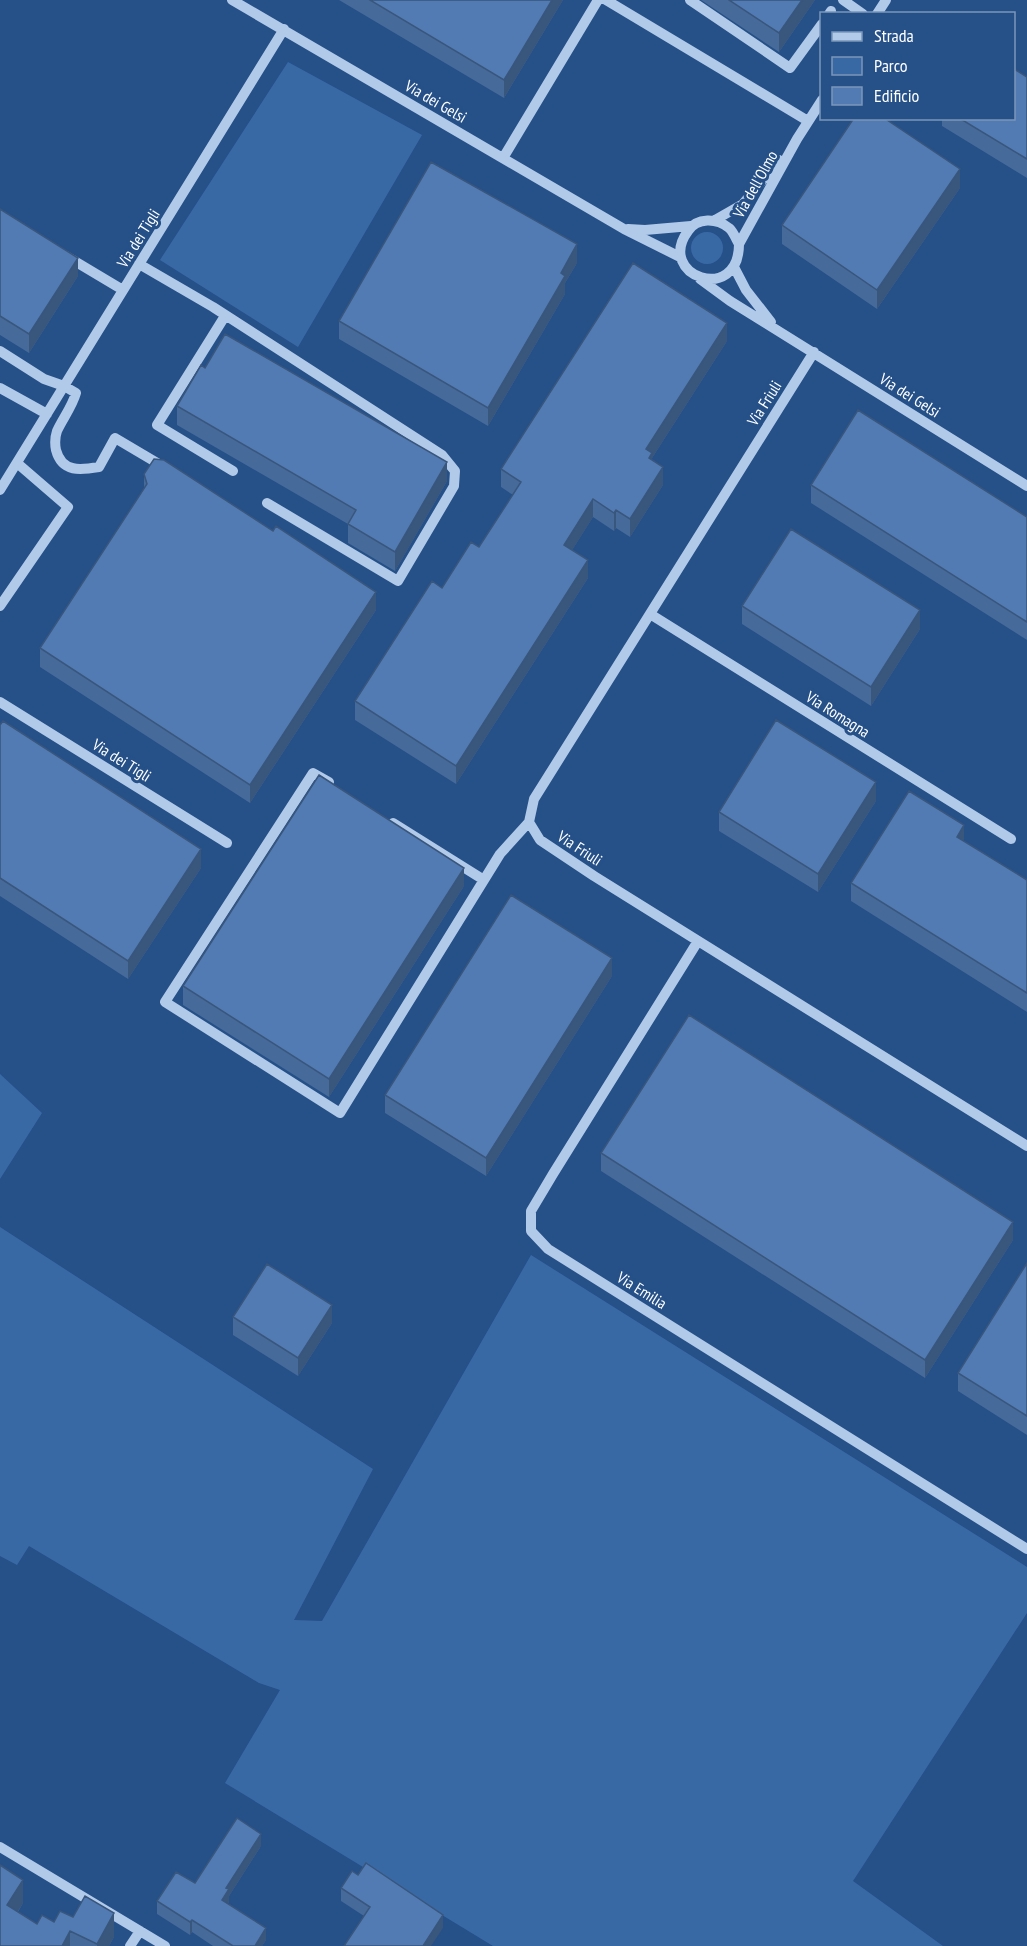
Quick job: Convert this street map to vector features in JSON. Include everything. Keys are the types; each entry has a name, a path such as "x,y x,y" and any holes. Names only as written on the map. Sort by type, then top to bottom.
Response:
{"street":[{"name":"Via dei Gelsi","path":"232,0 624,229 680,257"},
{"path":"503,158 598,0"},
{"path":"606,0 808,121"},
{"path":"690,0 790,68 820,27"},
{"path":"843,0 860,12"},
{"name":"Via dei Tigli","path":"0,489 284,29"},
{"name":"Via dell'Olmo","path":"739,244 797,139 820,103"},
{"name":"Via dell'Olmo","path":"715,220 743,204 797,139"},
{"path":"624,229 645,230 691,226 702,221 715,220 730,228 739,244 739,256 734,267 724,276 712,280 700,279 687,270 680,257 681,240 691,226"},
{"path":"57,250 123,290"},
{"path":"139,264 225,316 442,455 455,471 454,486 398,581 267,503"},
{"path":"734,267 746,290 777,329"},
{"name":"Via dei Gelsi","path":"700,279 730,301 1027,486"},
{"path":"225,316 157,426 233,471"},
{"path":"0,351 44,379 76,393 72,406 56,434 56,448 59,459 64,465 72,469 99,467 115,438 178,475"},
{"name":"Via Friuli","path":"814,352 534,799 530,822 540,840 1027,1146"},
{"path":"0,388 47,414"},
{"path":"0,606 68,507 17,463"},
{"name":"Via Romagna","path":"650,614 1011,839"},
{"name":"Via dei Tigli","path":"0,702 227,843"},
{"path":"343,792 313,773 165,1002 340,1113 500,854 530,822"},
{"path":"383,817 484,880"},
{"name":"Via Emilia","path":"698,941 552,1173 531,1212 531,1231 548,1249 1027,1549"},
{"path":"0,1847 165,1946"},
{"path":"130,1946 140,1931"}],"green space":[{"path":"288,62 422,135 298,347 160,260"},
{"path":"707,232 719,236 723,248 719,260 707,264 695,260 691,248 695,236"},
{"path":"0,1074 42,1113 0,1179"},
{"path":"0,1227 373,1469 294,1620 322,1621 531,1255 1027,1567 1027,1613 853,1881 943,1946 493,1946 225,1783 280,1690 259,1683 29,1546 17,1565 0,1556"}],"building":[{"path":"370,0 552,0 504,80"},
{"path":"729,0 802,0 779,33"},
{"path":"1015,70 1027,77 1027,159 962,120 1015,120"},
{"path":"853,120 887,120 960,169 877,290 782,225"},
{"path":"431,162 577,244 561,273 565,276 488,408 339,321"},
{"path":"0,209 78,258 29,334 0,316"},
{"path":"633,263 727,323 646,449 652,453 649,458 663,467 630,519 616,510 614,513 593,499 564,545 588,560 456,766 355,701 432,581 442,588 471,542 479,547 521,482 501,469"},
{"path":"225,334 447,462 395,552 348,524 356,510 177,406 201,365 205,368"},
{"path":"858,410 1027,517 1027,622 811,485"},
{"path":"154,459 164,460 273,531 276,526 376,592 250,785 40,648 147,484 144,474"},
{"path":"791,529 920,610 871,687 742,606"},
{"path":"776,720 876,782 818,874 719,812"},
{"path":"3,721 201,849 128,961 0,878 0,725"},
{"path":"319,775 464,868 329,1079 183,986"},
{"path":"909,791 964,825 957,837 1027,880 1027,993 851,883"},
{"path":"511,895 612,958 486,1158 385,1095"},
{"path":"689,1015 1013,1222 925,1360 601,1153"},
{"path":"1027,1263 1027,1416 958,1373"},
{"path":"267,1264 332,1305 298,1358 233,1317"},
{"path":"237,1818 261,1834 226,1888 229,1889 222,1900 266,1928 255,1946 233,1946 157,1901 176,1872 195,1883"},
{"path":"366,1863 443,1915 423,1946 344,1946 370,1907 341,1888 352,1871 358,1875"},
{"path":"0,1865 23,1880 7,1905 37,1924 42,1915 54,1922 60,1911 73,1917 85,1896 114,1913 97,1944 70,1931 62,1946 0,1946"}]}
